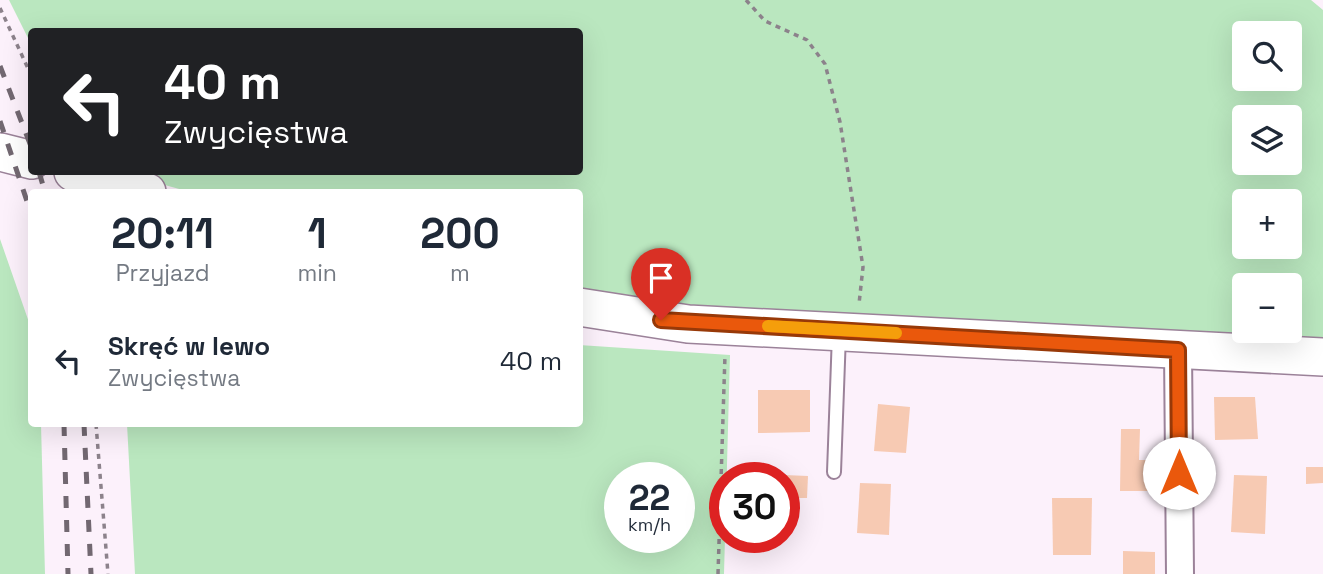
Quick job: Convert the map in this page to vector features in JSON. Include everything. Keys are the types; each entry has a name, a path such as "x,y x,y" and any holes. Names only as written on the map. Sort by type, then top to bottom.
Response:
{"main road":[{"path":"0,152 28,159"},
{"path":"83,175 136,189"},
{"path":"583,308 688,324 848,330 1323,357"}],"street":[{"path":"1178,350 1180,574"}],"lane":[{"path":"834,472 848,330"}],"path":[{"path":"747,0 765,21 807,40 825,64 840,122 863,267 848,330"},
{"path":"0,8 28,68"},
{"path":"718,574 725,325"},
{"path":"96,427 108,574"}],"green space":[{"path":"9,0 1311,0 1323,10 1323,348 1239,343 1302,343 1302,273 1232,273 1232,343 632,307 583,296 583,189 179,189 129,175 583,175 583,28 28,28 28,38"},
{"path":"0,239 28,319 28,427 41,427 45,574 0,574"},
{"path":"583,345 730,355 727,462 709,462 709,553 725,553 724,574 135,574 127,427 583,427"}],"building":[{"path":"758,390 810,390 810,432 758,433"},
{"path":"1214,397 1255,397 1258,439 1215,440"},
{"path":"878,404 910,407 906,453 874,451"},
{"path":"1121,429 1140,429 1139,460 1150,460 1150,491 1120,491"},
{"path":"1306,467 1323,467 1323,483 1306,484"},
{"path":"1234,475 1267,476 1265,534 1231,532"},
{"path":"800,476 808,476 807,498 800,498"},
{"path":"860,483 891,484 889,535 857,533"},
{"path":"1052,498 1092,498 1091,555 1053,555"},
{"path":"1123,551 1155,552 1155,574 1123,574"}],"railway":[{"path":"0,66 28,139"},
{"path":"0,121 28,204"},
{"path":"40,175 44,189"},
{"path":"64,427 68,574"},
{"path":"84,427 91,574"}],"slow traffic":[{"path":"768,326 896,333"}],"route":[{"path":"661,320 688,324 1178,350 1179,473"}]}
